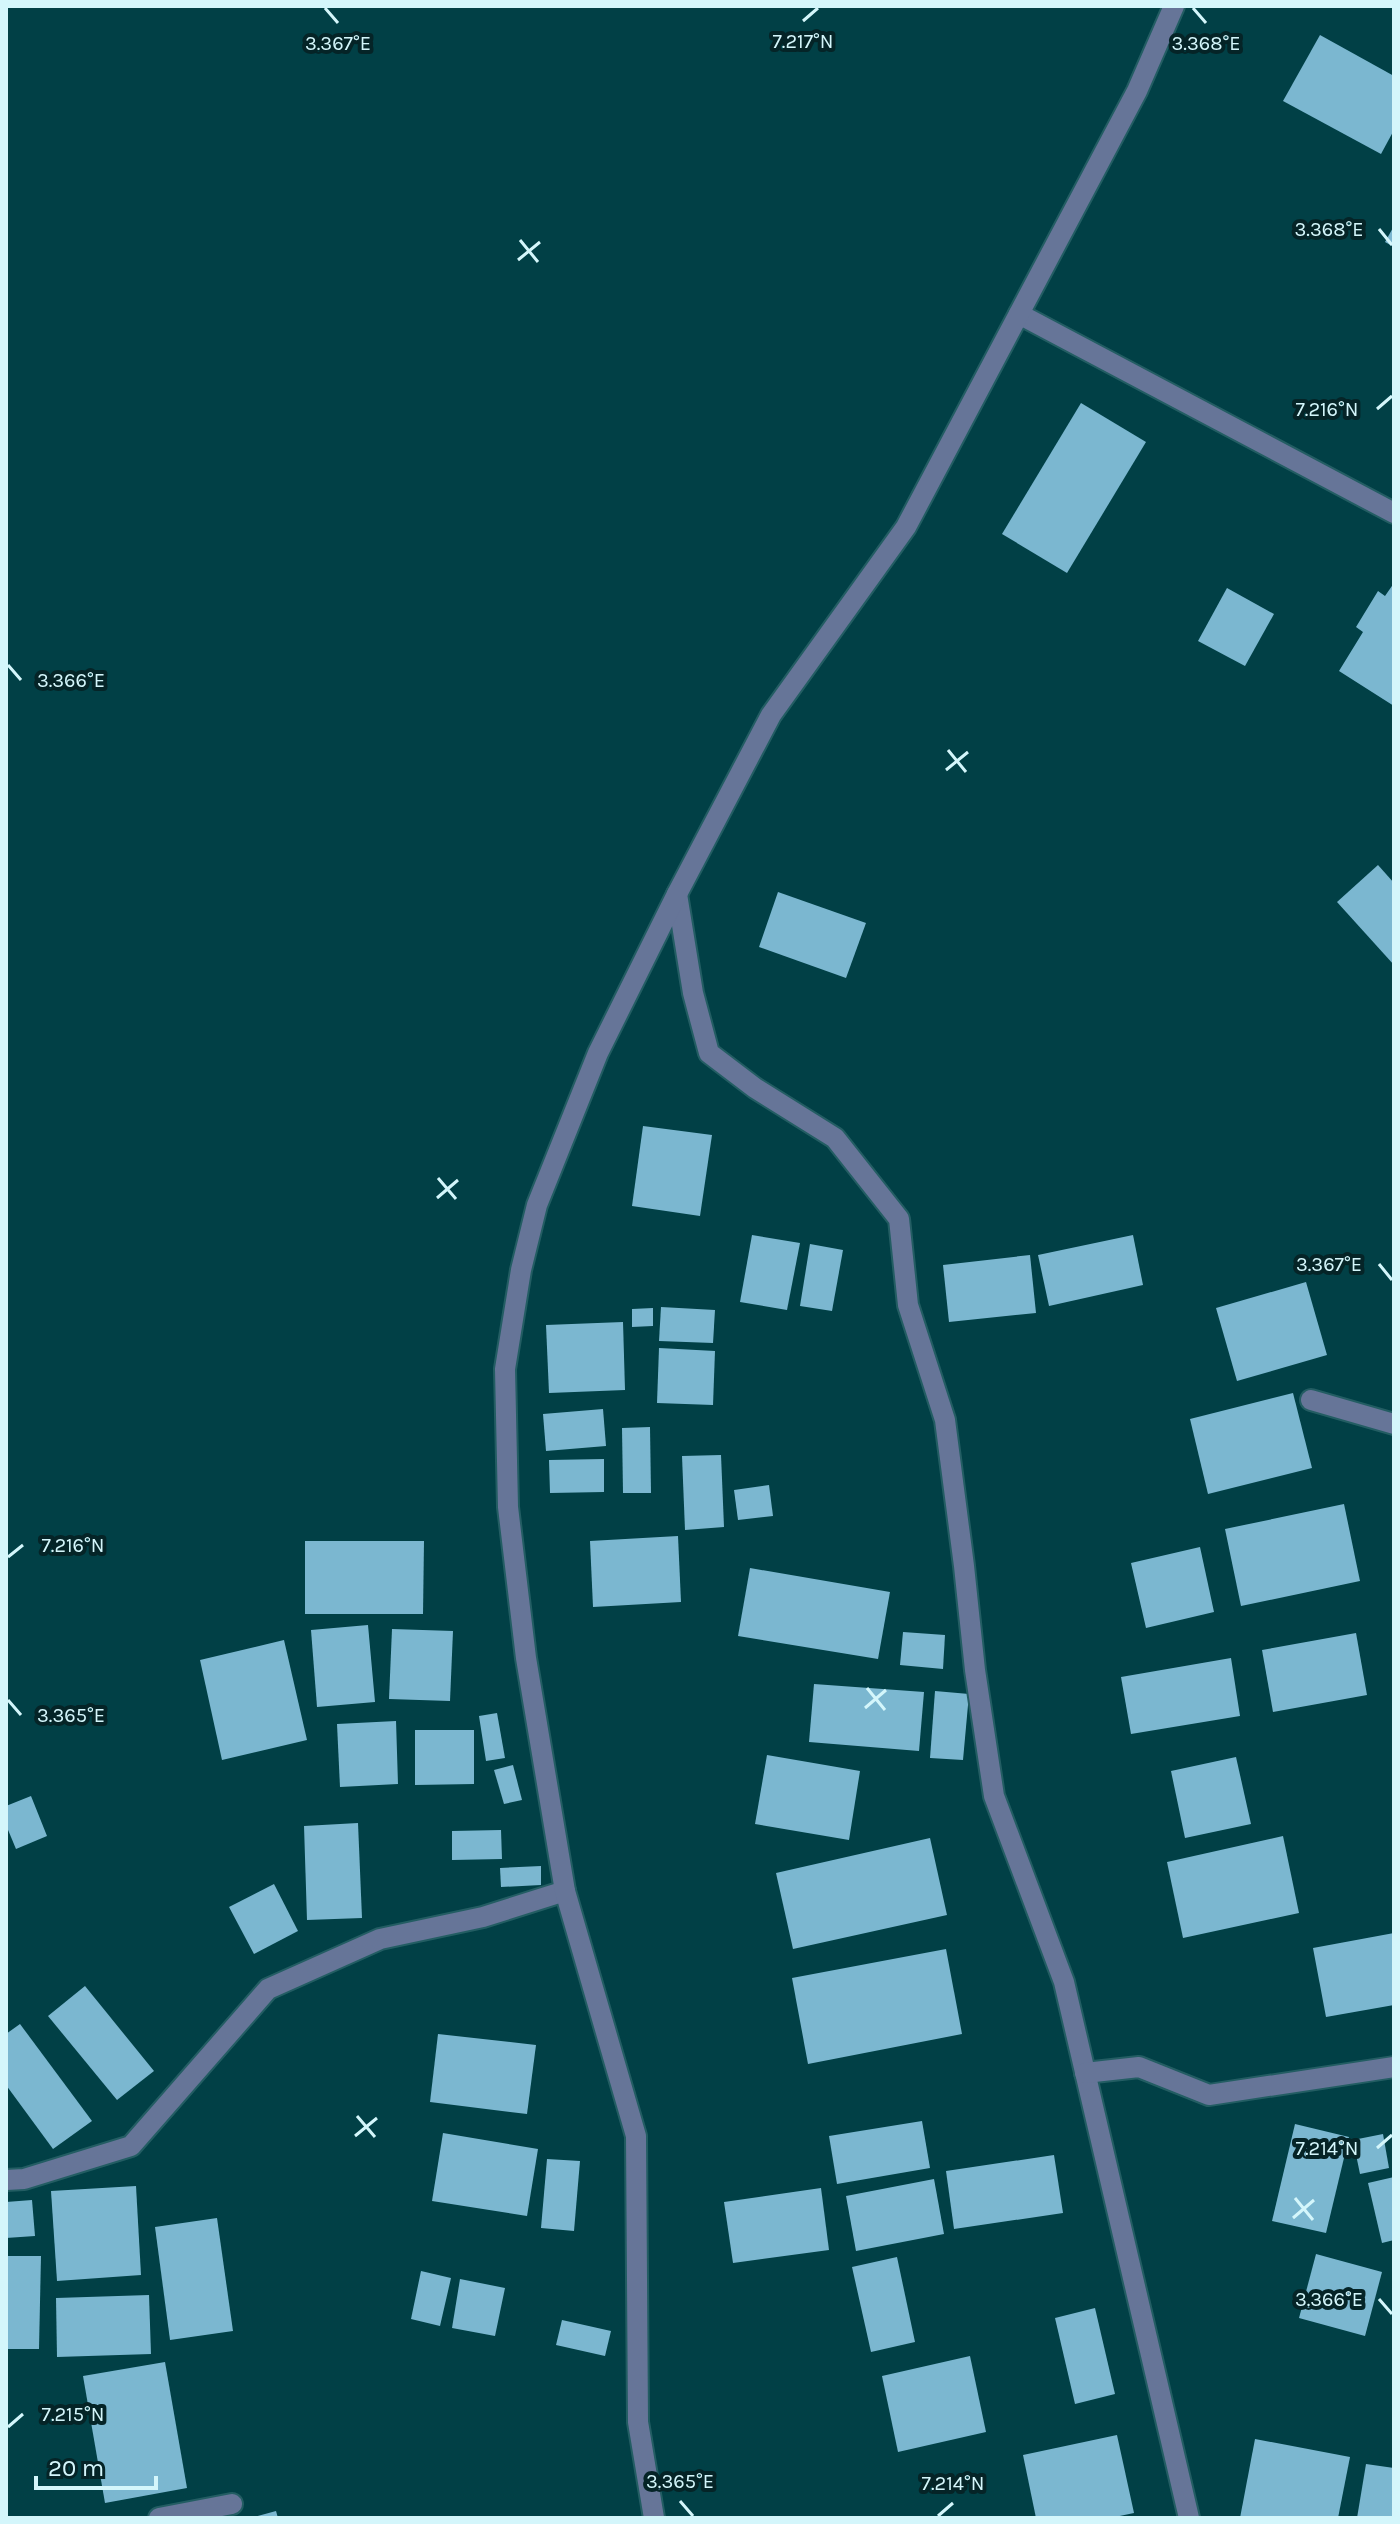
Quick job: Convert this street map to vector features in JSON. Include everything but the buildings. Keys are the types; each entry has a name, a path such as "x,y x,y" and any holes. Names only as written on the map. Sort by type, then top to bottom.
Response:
{"street":[{"path":"654,2518 638,2422 636,2136 565,1891 526,1658 508,1507 505,1369 521,1270 537,1205 598,1053 677,894 771,715 906,527 1137,91 1174,6"},
{"path":"1019,314 1394,513"},
{"path":"677,894 693,993 709,1053 755,1088 835,1138 899,1219 908,1305 945,1420 975,1670 994,1796 1064,1982 1189,2518"},
{"path":"1311,1400 1394,1424"},
{"path":"6,2180 24,2179 131,2146 268,1989 380,1939 483,1917 565,1891"},
{"path":"1085,2073 1139,2067 1209,2095 1394,2067"},
{"path":"159,2518 232,2504"}]}
